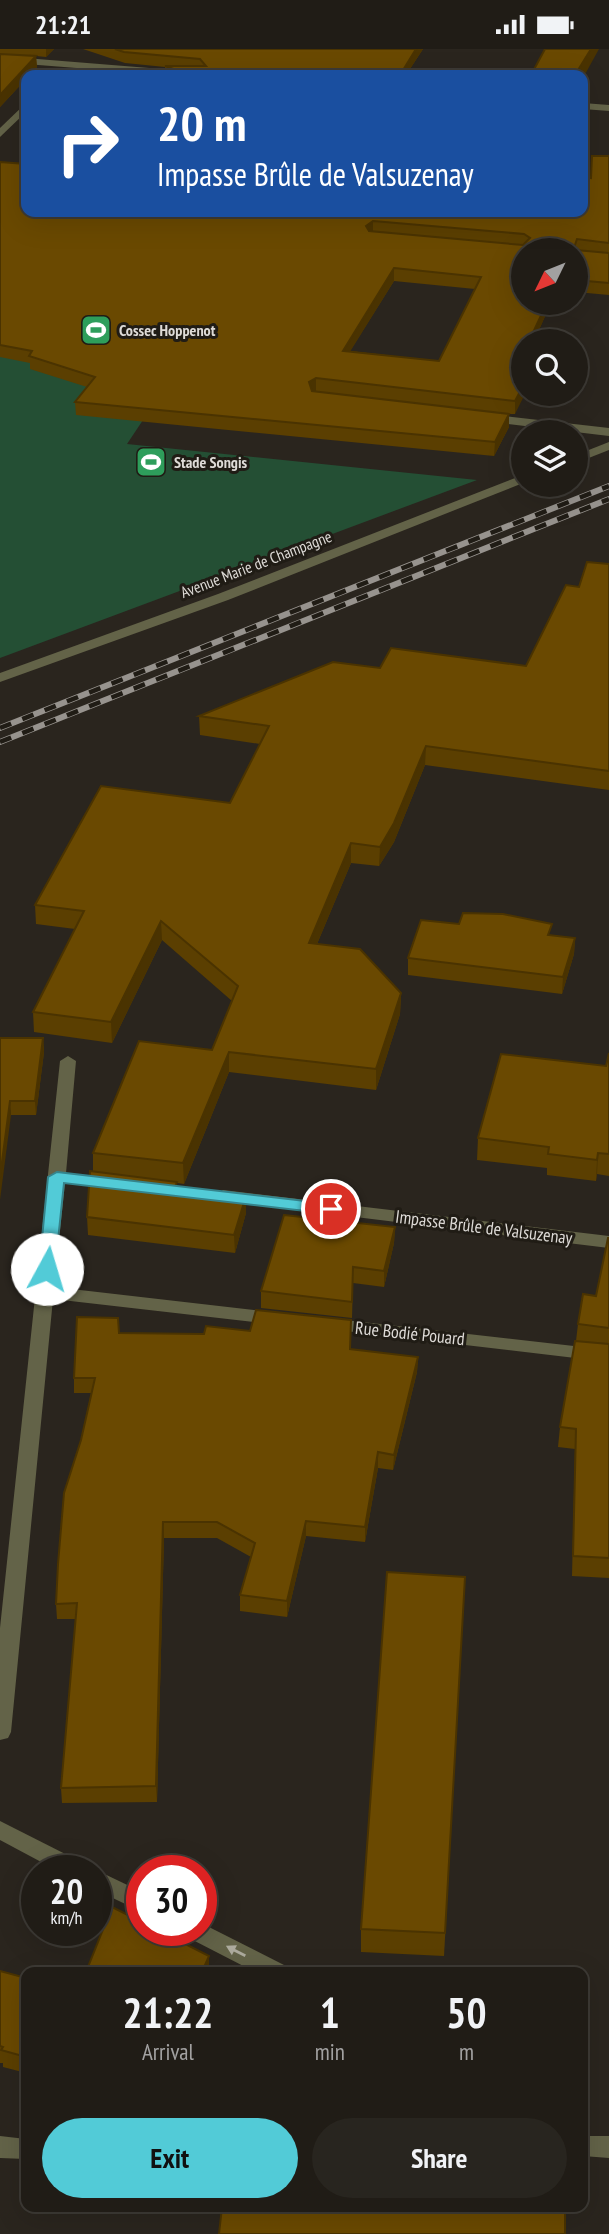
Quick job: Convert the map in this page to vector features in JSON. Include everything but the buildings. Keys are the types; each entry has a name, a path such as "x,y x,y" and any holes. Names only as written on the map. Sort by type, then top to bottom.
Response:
{"street":[{"path":"0,59 133,70"},
{"path":"61,70 67,65"},
{"path":"588,106 609,108"},
{"path":"0,134 21,111"},
{"path":"468,415 609,432"},
{"path":"588,454 609,446"},
{"name":"Avenue Marie de Champagne","path":"0,678 223,597 511,484"},
{"path":"0,1732 68,1061"},
{"path":"57,1177 125,1185"},
{"name":"Impasse Brûle de Valsuzenay","path":"208,1195 609,1242"},
{"name":"Rue Bodié Pouard","path":"45,1292 609,1356"},
{"path":"0,1830 48,1855"},
{"path":"217,1941 266,1967"},
{"path":"588,2146 609,2147"},
{"path":"0,2147 21,2149"}],"green space":[{"name":"Stade Songis","path":"0,283 221,303 127,444 477,480 0,658"}],"railway":[{"path":"0,728 609,486"},
{"path":"0,742 609,499"}],"place":[{"name":"Cossec Hoppenot","path":"96,330"},
{"name":"Stade Songis","path":"151,462"}],"route":[{"path":"47,1269 57,1177 331,1209"}]}
